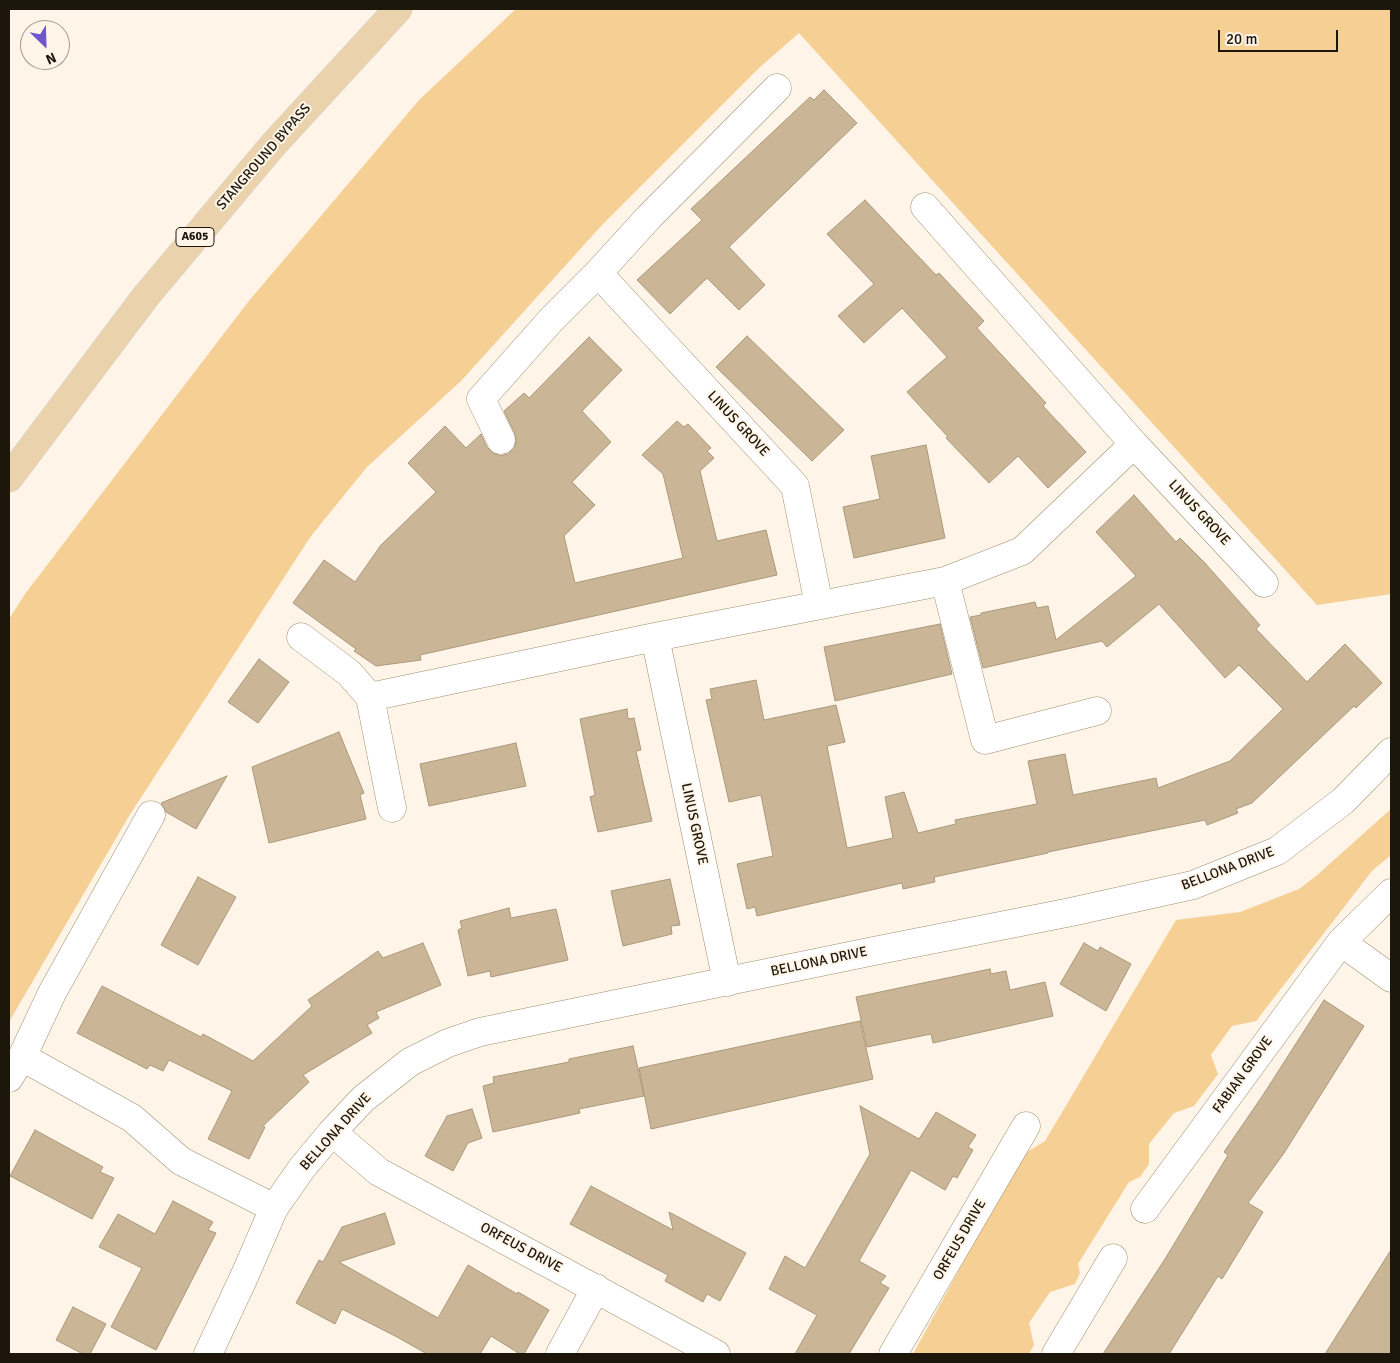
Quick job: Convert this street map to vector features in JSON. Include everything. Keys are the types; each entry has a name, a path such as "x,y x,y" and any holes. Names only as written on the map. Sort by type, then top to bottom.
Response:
{"main road":[{"name":"STANGROUND BYPASS","path":"9,478 146,296 273,145 398,9"}],"street":[{"path":"501,440 481,399 551,320 598,273 649,217 777,88"},
{"name":"LINUS GROVE","path":"925,207 1134,444 1264,583"},
{"name":"LINUS GROVE","path":"598,273 795,486 818,604"},
{"path":"370,697 654,637 945,581 1022,551 1134,444"},
{"path":"945,581 985,740 1097,711"},
{"path":"301,637 349,673 370,697 392,808"},
{"name":"LINUS GROVE","path":"654,637 727,982"},
{"name":"BELLONA DRIVE","path":"208,1354 274,1208 302,1168 332,1132 363,1099 410,1062 448,1043 480,1032 874,950 1071,912 1193,885 1277,851 1343,801 1391,752"},
{"path":"151,815 52,993 15,1068 132,1118 181,1161 274,1208"},
{"name":"FABIAN GROVE","path":"1145,1209 1341,942 1391,893"},
{"path":"1341,942 1391,978"},
{"name":"ORFEUS DRIVE","path":"893,1354 1026,1126"},
{"name":"ORFEUS DRIVE","path":"332,1132 379,1172 716,1354"},
{"path":"1056,1354 1112,1258"},
{"path":"560,1354 596,1288"}],"shaded area":[{"path":"516,9 1391,9 1391,594 1317,605 799,33 759,68 602,225 461,381 367,467 311,536 129,816 9,1022 9,619 25,594 248,302 420,99"},
{"path":"1391,809 1391,855 1372,871 1256,1021 1232,1026 1211,1055 1218,1074 1194,1106 1174,1113 1149,1144 1149,1164 1140,1177 1129,1182 1078,1264 1080,1273 1075,1284 1050,1292 1029,1323 1034,1345 1029,1354 913,1354 1022,1155 1045,1141 1176,920 1240,912 1299,889"}],"building":[{"path":"824,90 857,123 729,247 765,285 739,310 707,278 670,314 637,280 702,220 691,209 810,97 814,100"},
{"path":"865,200 936,275 939,273 984,321 977,328 1046,403 1043,406 1086,452 1048,488 1018,456 989,483 946,438 948,437 907,392 947,357 902,308 864,343 838,316 874,284 827,234"},
{"path":"747,336 844,430 812,461 716,367"},
{"path":"589,337 622,370 582,411 611,442 572,482 595,505 564,536 575,583 683,558 663,474 642,455 677,421 684,427 688,424 711,448 707,451 714,458 700,471 717,541 766,530 777,575 420,655 421,660 376,666 293,603 324,560 355,582 381,545 436,492 408,463 445,426 466,448 481,434 487,447 493,453 500,456 508,454 514,449 516,442 515,434 504,411 524,393 529,398"},
{"path":"926,445 945,538 854,558 843,507 880,499 871,456"},
{"path":"1134,495 1176,542 1180,538 1204,562 1260,625 1256,629 1307,682 1345,644 1382,683 1356,708 1354,706 1252,803 1236,809 1238,813 1207,825 1205,820 934,877 935,882 903,889 902,883 757,916 755,907 747,909 737,864 773,856 761,795 729,802 706,700 712,699 710,689 756,680 764,720 836,705 845,742 827,746 847,848 893,838 885,797 904,792 918,833 956,824 955,820 1037,804 1028,761 1065,754 1073,795 1156,778 1158,788 1230,761 1283,709 1239,665 1225,678 1159,604 1107,647 1102,641 983,668 970,617 1035,602 1037,608 1048,606 1056,640 1136,576 1096,532"},
{"path":"940,624 952,674 835,701 824,647"},
{"path":"259,659 289,682 258,723 228,702"},
{"path":"627,709 628,719 634,718 641,750 636,751 652,821 598,832 590,797 595,795 580,719"},
{"path":"339,732 364,793 360,795 366,819 269,843 252,767"},
{"path":"516,743 526,786 429,806 420,764"},
{"path":"227,776 196,829 166,812 161,803"},
{"path":"198,877 236,897 198,965 161,945"},
{"path":"670,879 680,925 671,926 672,934 623,946 611,891"},
{"path":"509,908 511,918 556,909 568,960 491,977 490,971 468,976 458,930 462,928 460,921"},
{"path":"423,943 441,985 376,1012 379,1018 367,1025 372,1033 303,1075 309,1082 263,1126 265,1127 249,1159 208,1139 232,1091 169,1060 163,1071 150,1065 147,1069 77,1033 102,986 201,1037 203,1034 253,1061 312,1006 308,1000 378,951 383,958"},
{"path":"1084,943 1098,951 1100,947 1131,964 1106,1011 1060,984"},
{"path":"990,969 991,974 1006,971 1010,990 1045,982 1053,1016 933,1043 931,1034 867,1047 856,997"},
{"path":"1324,1000 1364,1026 1284,1153 1248,1203 1263,1212 1222,1279 1218,1276 1169,1354 1103,1354 1165,1259 1228,1155 1224,1152"},
{"path":"860,1021 873,1079 651,1129 639,1068"},
{"path":"633,1046 644,1096 579,1109 580,1113 493,1132 483,1086 494,1083 493,1077 569,1062 569,1059"},
{"path":"860,1106 919,1139 936,1112 976,1135 968,1147 973,1150 957,1178 953,1176 945,1190 911,1170 859,1261 886,1276 880,1283 889,1288 849,1354 795,1354 817,1315 769,1289 785,1256 805,1268 870,1154"},
{"path":"472,1109 482,1138 468,1143 453,1171 425,1156 447,1116"},
{"path":"35,1130 103,1167 100,1172 114,1178 92,1219 10,1176"},
{"path":"591,1186 673,1230 669,1212 746,1253 720,1301 707,1294 703,1302 665,1281 668,1275 570,1224"},
{"path":"173,1201 213,1222 208,1230 216,1233 156,1350 111,1327 142,1268 99,1247 118,1214 155,1234"},
{"path":"385,1213 395,1244 339,1262 438,1318 468,1265 517,1294 518,1292 549,1310 524,1354 520,1354 491,1336 480,1354 427,1354 342,1309 335,1324 296,1303 319,1260 323,1262 342,1227"},
{"path":"1391,1250 1391,1354 1325,1354"},
{"path":"73,1307 106,1324 90,1354 83,1354 56,1340"}]}
